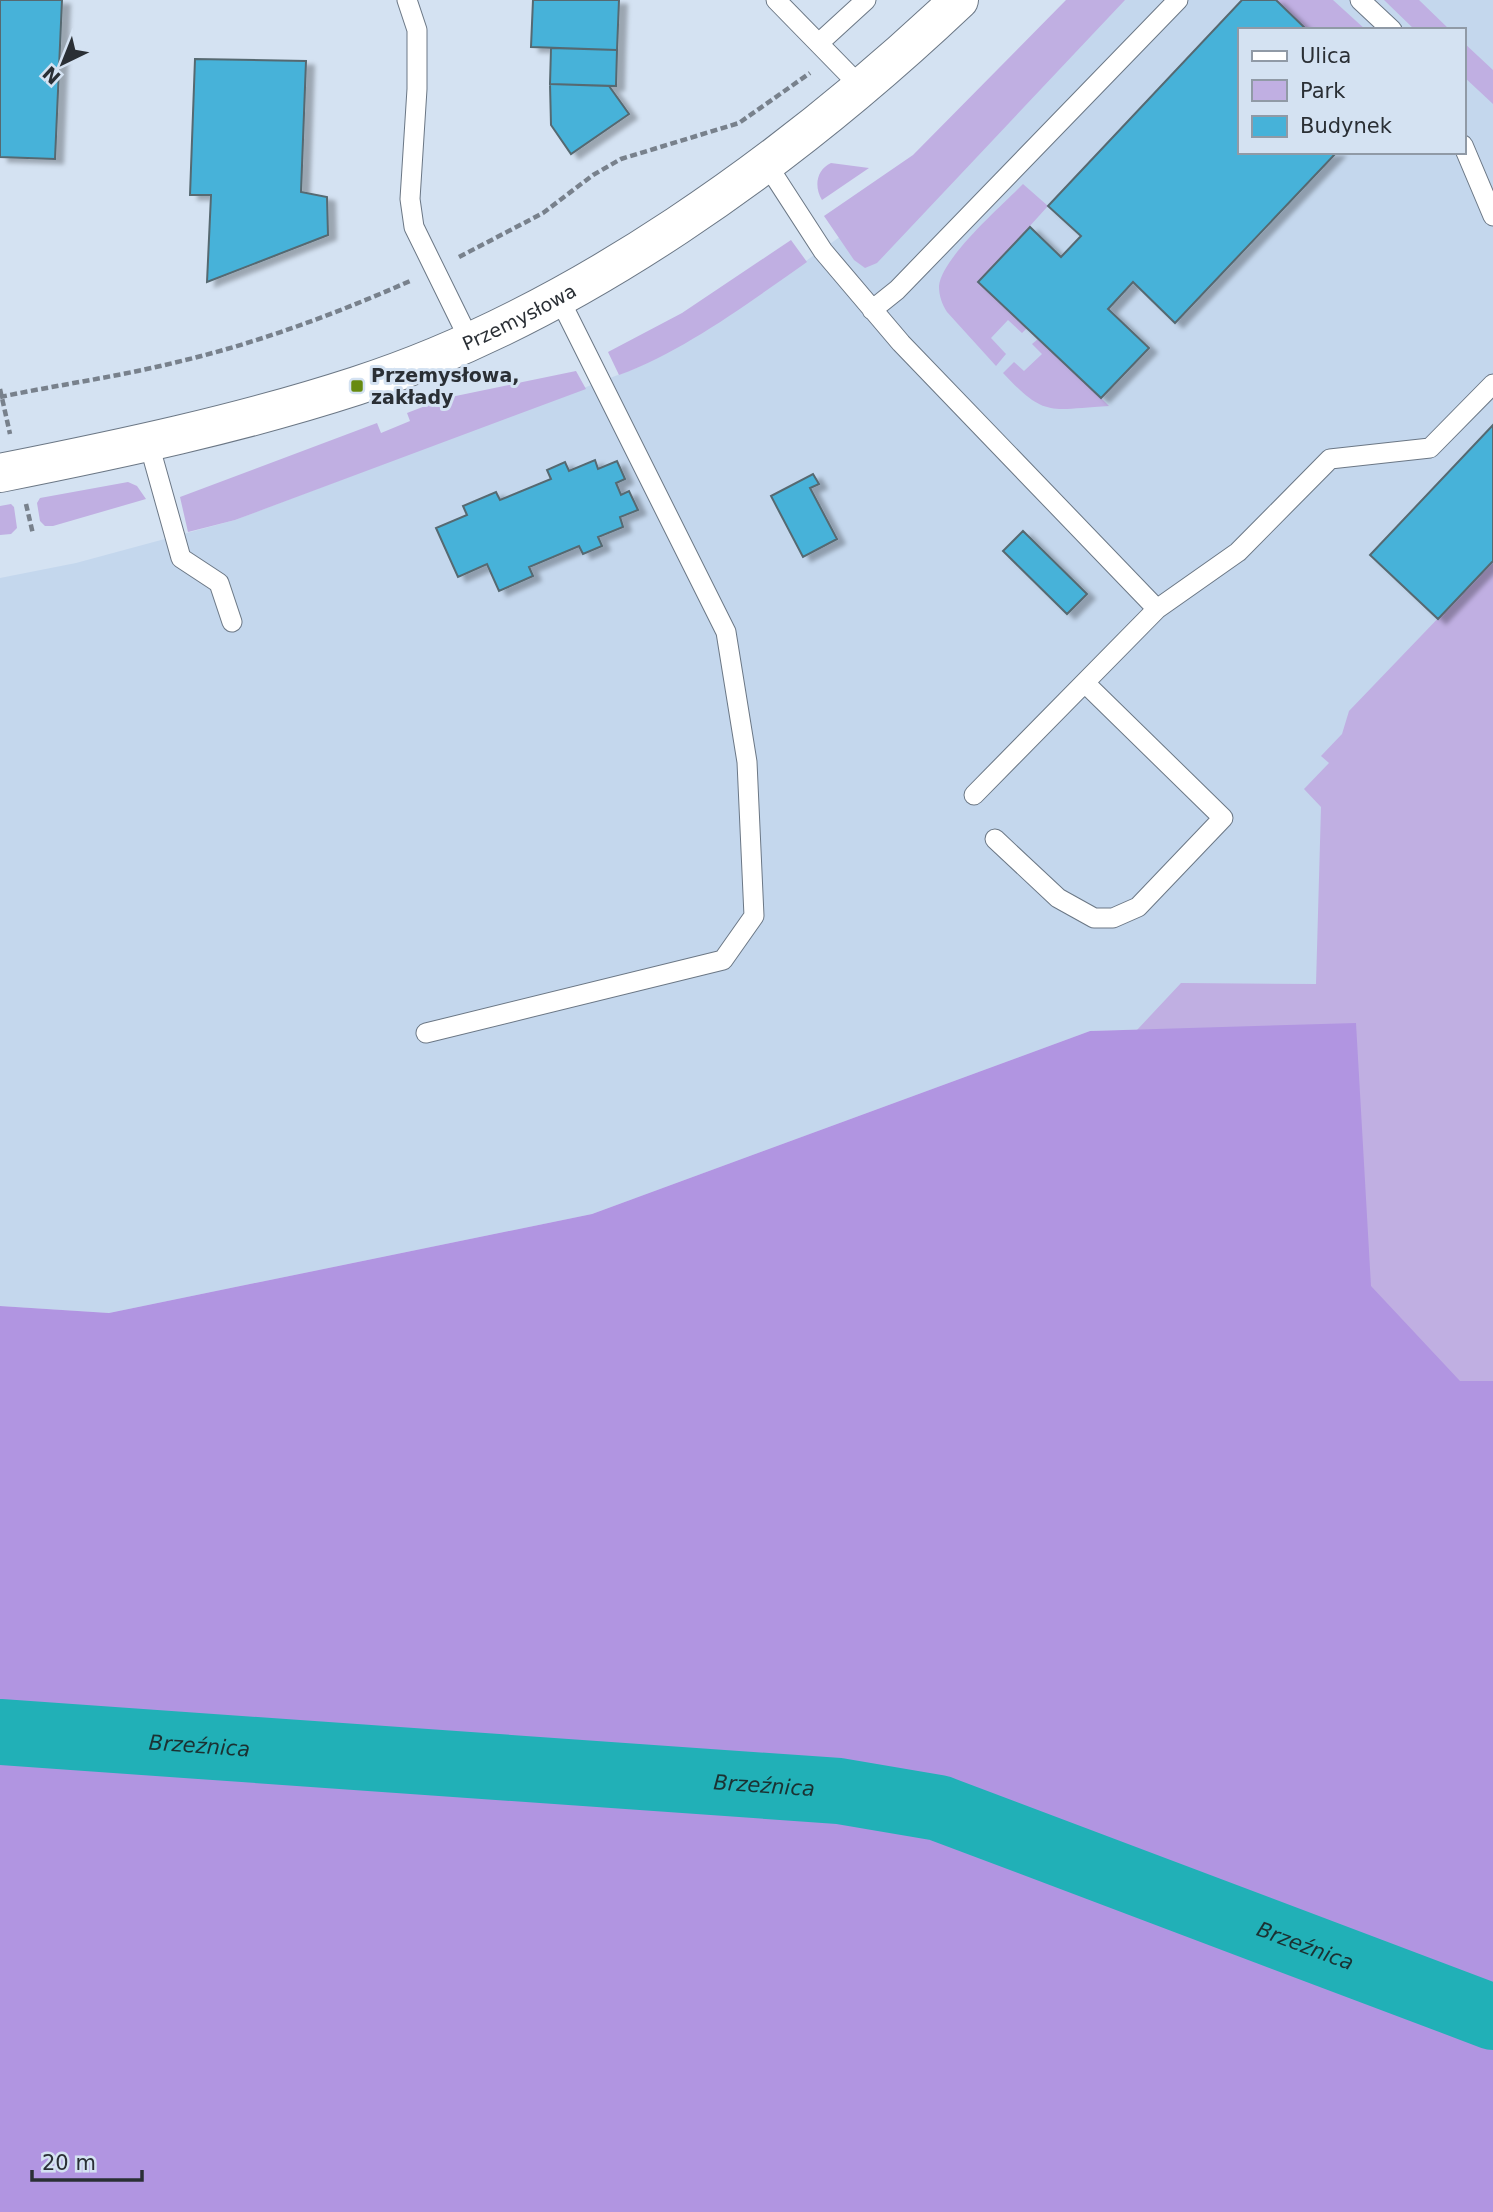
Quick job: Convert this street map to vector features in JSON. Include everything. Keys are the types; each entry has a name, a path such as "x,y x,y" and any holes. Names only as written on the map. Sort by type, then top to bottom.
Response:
{"street":[{"name":"Przemysłowa","path":"0,473 149,443 357,386 470,341 558,296 690,217 766,163 862,88 959,0"}],"lane":[{"path":"407,0 417,30 418,89 410,199 414,227 432,271 470,341"},
{"path":"776,0 862,88"},
{"path":"825,49 866,0"},
{"path":"872,310 897,290 1178,0"},
{"path":"1360,0 1390,28"},
{"path":"1465,150 1493,215"},
{"path":"766,163 823,251 872,310 1157,608"},
{"path":"426,1033 723,960 754,916 747,762 726,632 558,296"},
{"path":"974,795 1157,608 1238,552 1330,459 1430,447 1493,384"},
{"path":"149,443 181,558 219,583 232,622"},
{"path":"995,839 1058,898 1094,918 1113,919 1138,907 1223,818 1084,683"}],"path":[{"path":"0,397 172,363 232,348 299,327 432,271 543,213 593,175 621,159 738,123 809,75 825,49"}],"shaded area":[{"path":"1106,0 1493,0 1493,604 1356,1023 1090,1031 592,1214 109,1313 0,1306 0,578 76,563 235,520 639,367 734,312 865,219"},
{"path":"1356,1023 1371,1286 1460,1381 1493,1381 1493,2212 0,2212 0,1306 109,1313 592,1214 1090,1031"}],"green space":[{"path":"1066,0 1125,0 877,263 865,268 854,260 824,216 913,155"},
{"path":"1276,0 1333,0 1364,28 1305,28"},
{"path":"1384,0 1419,0 1448,28 1413,28"},
{"path":"1465,44 1493,70 1493,104 1465,78"},
{"path":"831,163 869,168 822,200 818,190 819,174"},
{"path":"1023,184 1048,206 979,282 1027,328 1022,333 1008,320 991,338 1006,354 996,366 947,312 941,300 939,286 950,261 961,247"},
{"path":"791,240 807,262 692,339 619,375 608,352 682,313"},
{"path":"1038,339 1109,406 1050,408 1029,398 1017,388 1003,373 1014,362 1024,371 1042,354 1032,344"},
{"path":"576,371 586,389 235,520 188,532 180,497 377,423 381,433 410,421 407,413 446,398"},
{"path":"128,482 137,486 146,499 53,526 45,526 40,521 37,503 40,498"},
{"path":"11,504 14,507 17,528 11,534 0,535 0,506"},
{"path":"1493,561 1493,1381 1380,1381 1137,1030 1181,983 1316,984 1321,807 1304,789 1329,763 1321,756 1342,734 1349,711"}],"building":[{"path":"0,0 62,0 55,159 0,157"},
{"path":"533,0 619,0 617,50 531,47"},
{"path":"1242,0 1276,0 1305,28 1238,28 1238,154 1335,154 1175,323 1133,282 1108,309 1149,348 1101,398 978,282 1030,227 1061,257 1081,236 1048,206"},
{"path":"551,48 617,50 616,86 550,84"},
{"path":"195,59 306,61 301,192 327,197 328,235 207,282 211,195 190,195"},
{"path":"550,84 609,86 629,114 571,154 551,125"},
{"path":"1493,425 1493,561 1438,619 1370,555"},
{"path":"595,460 598,469 617,461 625,479 616,483 621,495 629,491 638,510 620,517 623,527 598,537 602,546 583,554 579,546 529,567 533,576 499,591 487,564 458,577 436,528 467,515 463,506 496,492 500,500 551,479 547,470 565,462 569,471"},
{"path":"813,474 819,484 810,488 837,539 803,557 771,496"},
{"path":"1023,531 1087,594 1067,614 1003,551"}],"waterway":[{"name":"Brzeźnica","path":"0,1732 839,1791 939,1808 1493,2017"}],"place":[{"name":"Przemysłowa, zakłady","path":"357,386"}]}
